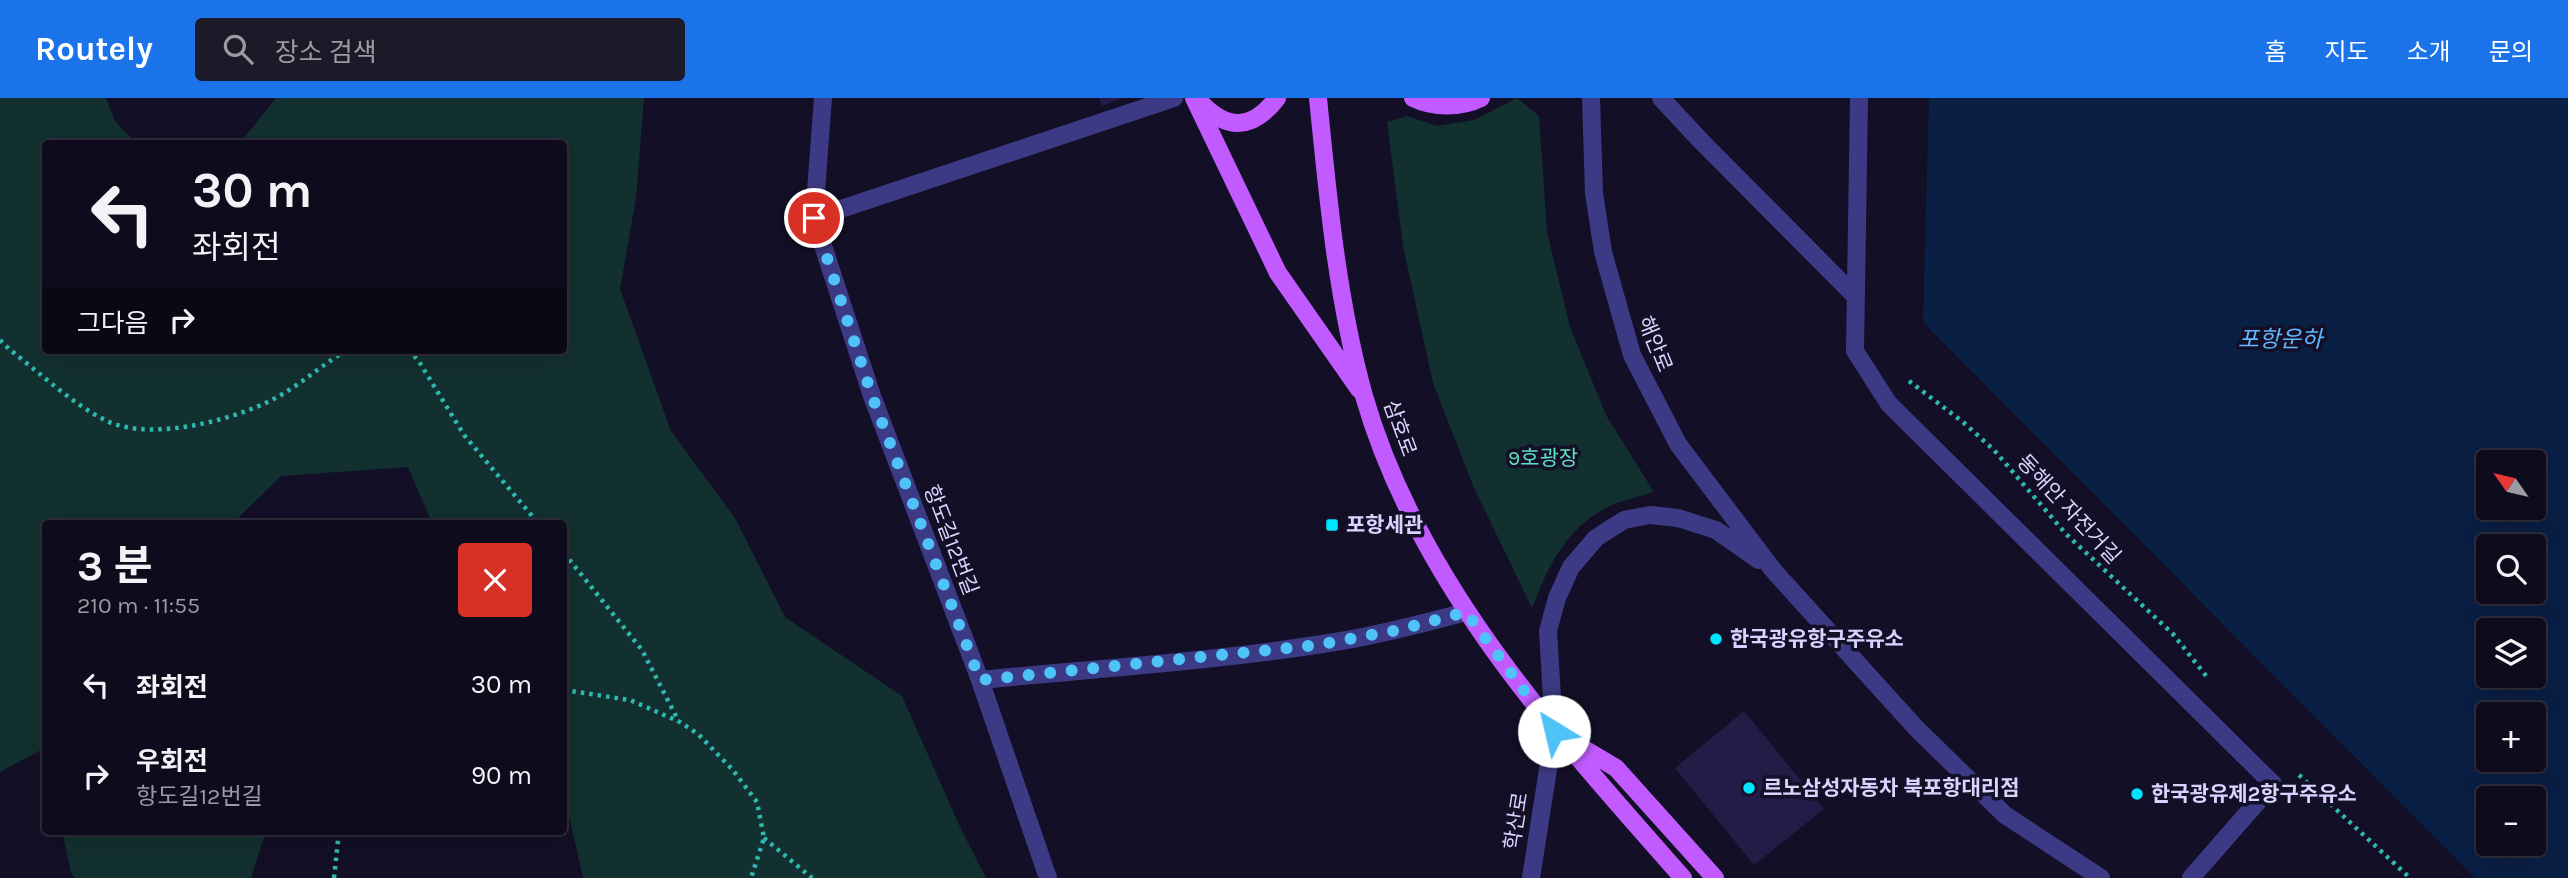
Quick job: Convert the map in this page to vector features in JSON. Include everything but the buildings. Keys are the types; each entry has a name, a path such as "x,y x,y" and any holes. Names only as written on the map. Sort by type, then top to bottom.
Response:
{"main road":[{"path":"1196,98 1213,116 1233,123 1251,122 1267,111 1277,98"},
{"path":"1196,98 1278,273 1364,396"},
{"name":"삼호로","path":"1318,98 1332,236 1346,318 1364,396 1386,459 1416,521 1466,612 1554,731 1683,878"},
{"path":"1413,98 1422,103 1448,106 1474,102 1481,98"},
{"name":"삼호로","path":"1554,731 1616,768 1715,878"}],"street":[{"path":"823,98 814,218 1174,98"},
{"name":"해안로","path":"1591,98 1594,193 1603,252 1632,355 1678,444 1773,570"},
{"path":"1661,98 1700,141 1854,295"},
{"path":"1859,98 1855,351 1889,404 2273,784 2191,878"},
{"name":"항도길12번길","path":"814,218 872,396 980,680 1048,878"},
{"name":"학산로","path":"1531,878 1554,731 1548,631 1557,598 1572,567 1596,538 1624,520 1650,515 1678,517 1716,530 1773,570"},
{"path":"1773,570 1916,728 2005,815 2101,878"},
{"path":"980,680 1317,645 1398,630 1466,612"}],"path":[{"path":"0,340 92,413 110,423 132,430 156,431 208,421 263,404 285,393 341,354"},
{"path":"412,354 464,435 535,520"},
{"name":"동해안 자전거길","path":"1899,374 1963,422 1994,450 2066,534 2174,634 2211,681"},
{"path":"567,557 642,650 680,722"},
{"path":"567,690 630,700 680,722 698,734 746,784 757,802 764,838 751,878"},
{"path":"2291,768 2410,878"},
{"path":"334,878 339,835"},
{"path":"764,838 813,878"}],"green space":[{"path":"0,98 106,98 115,121 133,140 42,140 42,354 567,354 567,140 242,140 276,98 644,98 636,198 620,289 671,431 735,518 785,617 902,696 960,827 986,878 583,878 567,807 567,520 431,520 408,467 281,476 236,520 42,520 42,750 0,772"},
{"name":"9호광장","path":"1517,98 1539,116 1547,232 1570,327 1606,415 1654,492 1608,507 1580,526 1552,563 1532,608 1474,488 1433,383 1403,246 1387,122 1407,116 1437,126 1474,120"},
{"path":"63,835 265,835 251,878 75,878 71,873"}],"water":[{"name":"포항운하","path":"1929,98 2568,98 2568,878 2475,878 1923,322"}],"place":[{"name":"포항세관","path":"1332,525"},
{"name":"한국광유항구주유소","path":"1716,639"},
{"name":"르노삼성자동차 북포항대리점","path":"1749,788"},
{"name":"한국광유제2항구주유소","path":"2137,794"}],"route":[{"path":"814,218 872,396 980,680 1317,645 1398,630 1466,612 1554,731"}]}
